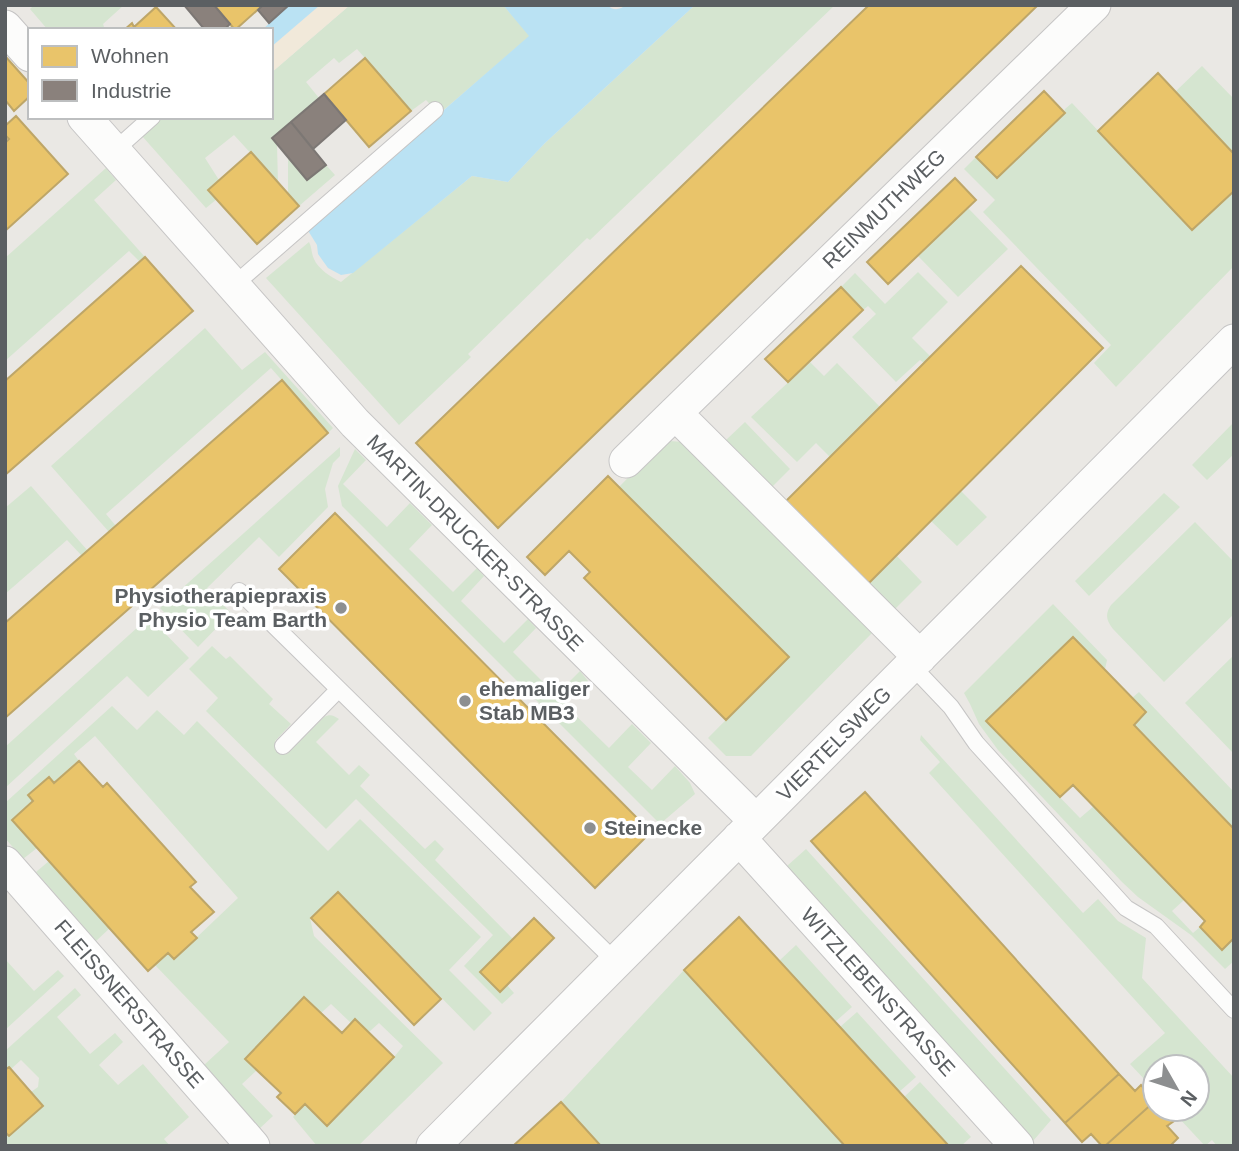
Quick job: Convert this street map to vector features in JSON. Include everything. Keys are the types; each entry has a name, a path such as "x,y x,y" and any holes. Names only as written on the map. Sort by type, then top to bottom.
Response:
{"street":[{"name":"REINMUTHWEG","path":"626,461 1094,5"},
{"path":"5,27 28,53"},
{"name":"MARTIN-DRUCKER-STRASSE","path":"86,119 355,424 747,830"},
{"name":"VIERTELSWEG","path":"433,1146 1234,341"},
{"path":"675,413 916,661"},
{"name":"WITZLEBENSTRASSE","path":"747,830 1017,1146"},
{"name":"FLEISSNERSTRASSE","path":"5,863 253,1146"}],"lane":[{"path":"233,286 435,110"},
{"path":"114,151 150,119"},
{"path":"239,591 616,962"},
{"path":"916,661 976,743 1126,908 1156,926 1234,1010"},
{"path":"283,746 338,690"}],"green space":[{"path":"34,5 124,5 103,24 104,28 46,28 30,9"},
{"path":"350,5 503,5 530,36 439,114 426,100 411,111 357,49 339,63 334,58 306,82 319,98 272,138 277,145 278,183 234,135 205,158 219,180 209,190 217,199 206,208 142,136 161,119 273,119 273,71"},
{"path":"695,5 835,5 590,240 587,238 468,354 471,357 399,425 266,278 309,242 318,266 341,282 472,176 508,182 545,143"},
{"path":"1202,66 1234,99 1234,154 1175,92"},
{"path":"1072,103 1192,230 1234,191 1234,266 1116,387 1094,363 1111,345 983,212 995,200 964,169 976,157 998,178"},
{"path":"288,158 307,180 326,165 335,175 299,206 288,193"},
{"path":"106,168 116,180 94,200 145,257 140,262 129,251 5,361 5,258"},
{"path":"968,208 1008,249 958,297 918,256"},
{"path":"918,272 948,302 912,338 930,356 924,363 920,360 896,382 852,337 876,314 868,306 863,310 841,287 855,273 885,304"},
{"path":"205,328 242,370 265,352 333,428 328,433 271,368 106,514 116,526 109,532 51,466"},
{"path":"810,362 824,376 837,363 880,407 830,457 816,443 797,462 751,417"},
{"path":"745,422 790,469 770,489 729,447 726,440"},
{"path":"1234,422 1234,454 1207,480 1192,465"},
{"path":"669,441 684,442 869,622 872,633 751,756 726,756 708,738 788,657 619,487 658,447"},
{"path":"340,447 340,456 333,463 325,489 328,507 279,557 259,537 207,588 231,613 198,647 160,608"},
{"path":"355,449 366,460 343,484 387,527 410,503 432,525 409,549 453,592 477,568 484,576 461,601 504,643 528,619 536,628 513,652 556,695 580,671 588,681 565,705 609,748 632,724 651,743 628,767 652,790 675,766 690,783 695,794 660,824 342,506 338,486"},
{"path":"31,486 88,551 82,556 67,540 5,594 5,508"},
{"path":"961,491 987,517 957,546 931,521"},
{"path":"1164,493 1180,507 1089,596 1075,581"},
{"path":"1195,522 1234,562 1234,614 1164,682 1113,629 1107,614 1111,605"},
{"path":"896,555 922,582 893,611 867,586"},
{"path":"1053,604 1107,660 1105,669 1073,637 986,721 1080,818 1094,806 1184,900 1172,911 1193,933 1200,927 1222,950 1234,938 1234,961 1225,969 1191,935 1138,897 1122,882 998,750 979,724 964,693"},
{"path":"149,617 189,658 148,697 127,676 5,788 5,747"},
{"path":"212,646 226,659 230,656 273,699 269,704 291,724 275,741 287,754 324,717 332,715 339,719 316,742 349,775 359,765 370,775 360,786 425,849 435,840 444,849 435,860 513,939 481,972 500,991 507,985 514,993 502,1004 464,966 493,935 356,799 326,829 206,711 218,698 189,669"},
{"path":"1234,655 1234,754 1185,703"},
{"path":"1139,692 1234,792 1234,828 1134,725 1146,712 1132,698"},
{"path":"112,706 137,730 157,710 184,735 197,721 328,851 360,819 481,937 449,970 492,1013 474,1031 338,892 310,918 314,936 443,1063 358,1146 317,1146 293,1117 305,1104 327,1126 403,1046 379,1023 369,1032 356,1019 351,1023 331,1004 321,1013 304,997 246,1058 257,1070 242,1084 273,1116 258,1130 204,1065 229,1042 155,965 168,953 174,959 238,898 95,736 74,754 79,761 54,783 49,777 28,795 33,801 12,820 37,848 23,859 5,838 5,803"},
{"path":"921,735 1083,913 1098,899 1118,921 1146,938 1142,978 1211,1053 1142,1053 1165,1033 929,773 940,762 920,740"},
{"path":"806,849 1051,1120 1033,1141 789,872 787,866"},
{"path":"49,861 110,928 96,941 36,872"},
{"path":"796,945 852,1007 835,1022 779,961"},
{"path":"5,959 34,991 58,970 64,976 5,1030"},
{"path":"684,970 845,1146 601,1146 561,1102"},
{"path":"75,988 81,995 57,1017 90,1054 115,1033 123,1042 99,1065 118,1085 143,1064 189,1117 164,1139 170,1146 5,1146 5,1132 9,1136 43,1105 31,1092 38,1087 39,1078 21,1060 11,1069 9,1067 5,1070 5,1051"},
{"path":"857,1012 916,1077 899,1092 840,1027"},
{"path":"1211,1053 1234,1078 1234,1146 1217,1146 1212,1140 1205,1146 1184,1123 1211,1123"},
{"path":"1141,1054 1141,1076 1130,1064"},
{"path":"920,1082 971,1137 961,1146 949,1146 904,1097"}],"sand":[{"path":"320,5 350,5 273,71 273,45"}],"water":[{"path":"289,5 320,5 273,45 273,28 264,28"},
{"path":"503,5 607,5 616,9 626,5 695,5 545,143 508,182 472,176 353,273 341,275 328,268 318,254 317,245 307,229 529,36"}],"building: Wohnen":[{"path":"214,5 263,5 237,28 233,28"},
{"path":"869,5 1038,5 498,528 416,443"},
{"path":"156,7 175,28 126,28 132,23 134,27"},
{"path":"5,56 28,82 28,98 14,111 5,100"},
{"path":"365,58 411,111 369,147 324,94"},
{"path":"1158,73 1234,154 1234,191 1192,230 1098,131"},
{"path":"1044,91 1065,113 997,178 976,157"},
{"path":"16,116 68,174 5,231 5,143 9,139 5,135 5,126"},
{"path":"251,152 299,206 257,244 208,190"},
{"path":"955,178 976,200 888,284 867,262"},
{"path":"145,257 193,311 5,475 5,381"},
{"path":"1021,266 1103,348 866,586 784,503"},
{"path":"841,287 863,310 788,382 765,359"},
{"path":"282,380 328,433 5,718 5,623"},
{"path":"608,476 789,657 726,720 584,578 590,572 569,551 545,575 527,557"},
{"name":"ehemaliger Stab MB3","path":"335,513 651,832 595,888 279,569"},
{"path":"1073,637 1146,712 1134,725 1234,829 1234,938 1222,950 1200,927 1205,921 1073,785 1060,797 986,721"},
{"path":"79,761 103,787 107,783 196,882 190,887 214,912 191,932 197,938 174,959 168,953 148,971 12,820 33,801 28,795 49,777 54,783"},
{"path":"865,792 1119,1074 1065,1123 811,841"},
{"path":"338,892 441,999 414,1025 311,918"},
{"path":"739,917 949,1146 845,1146 684,970"},
{"path":"534,918 554,938 500,992 480,972"},
{"path":"304,997 342,1033 355,1019 394,1057 327,1126 305,1104 295,1114 277,1097 281,1093 245,1059"},
{"path":"9,1067 43,1106 9,1136 5,1132 5,1070"},
{"path":"1119,1074 1135,1091 1141,1085 1141,1114 1105,1146 1091,1134 1082,1142 1065,1123"},
{"path":"561,1102 601,1146 513,1146"},
{"path":"1141,1114 1141,1123 1171,1123 1167,1126 1178,1138 1170,1146 1105,1146"}],"building: Industrie":[{"path":"184,5 214,5 230,24 226,28 203,28"},
{"path":"263,5 289,5 269,23 258,10"},
{"path":"324,94 346,120 313,149 291,122"},
{"path":"291,122 326,165 307,180 272,138"}],"place":[{"name":"Physiotherapiepraxis Physio Team Barth","path":"341,608"},
{"name":"ehemaliger Stab MB3","path":"465,701"},
{"name":"Steinecke","path":"590,828"}]}
